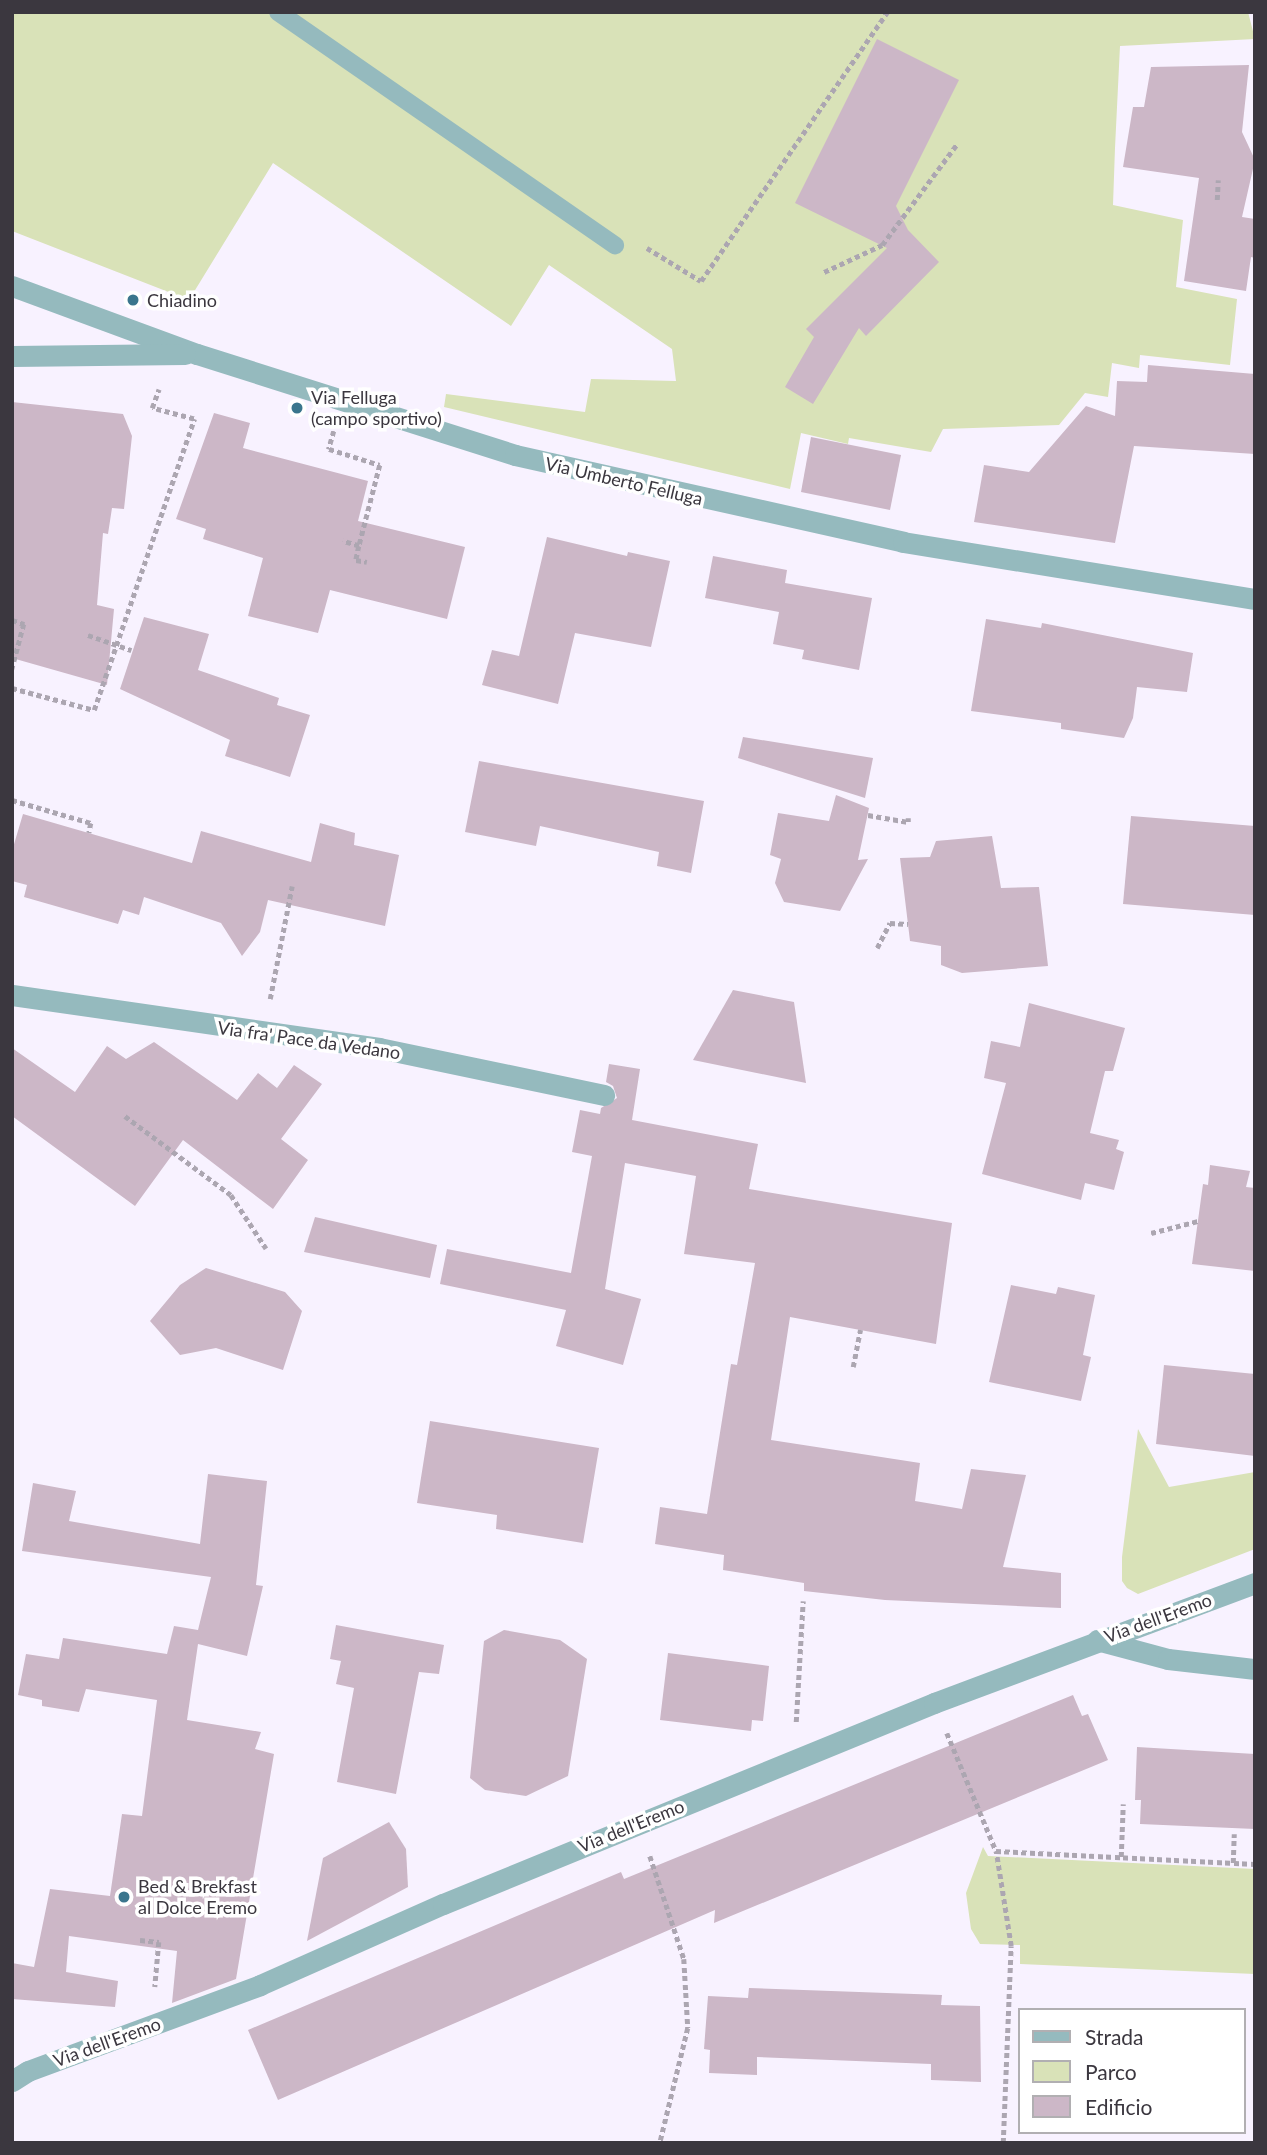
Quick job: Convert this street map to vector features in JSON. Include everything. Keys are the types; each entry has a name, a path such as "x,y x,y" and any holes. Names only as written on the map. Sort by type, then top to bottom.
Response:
{"street":[{"name":"Via Umberto Felluga","path":"12,286 197,354 515,455 771,516 902,542 1255,599"},
{"path":"12,356 197,354"},
{"name":"Via fra' Pace da Vedano","path":"12,995 264,1034 379,1048 604,1096"},
{"name":"Via dell'Eremo","path":"12,2081 28,2071 260,1985 639,1822 794,1759 1097,1640 1255,1583"},
{"path":"1097,1640 1168,1659 1255,1669"}],"lane":[{"path":"278,12 615,245"}],"path":[{"path":"615,245 639,243 701,281 887,12"},
{"path":"824,272 882,244 957,144"},
{"path":"1217,200 1218,180"},
{"path":"12,688 94,710 194,419 152,408 159,388"},
{"path":"337,420 330,449 380,465 356,560 368,562"},
{"path":"343,541 359,546"},
{"path":"12,620 24,624 12,669"},
{"path":"88,635 131,650"},
{"path":"12,800 91,822 89,833"},
{"path":"868,815 908,822 908,818"},
{"path":"264,1034 292,886"},
{"path":"877,948 890,923 908,924"},
{"path":"125,1116 231,1195 267,1248"},
{"path":"1151,1233 1198,1221"},
{"path":"853,1367 860,1330"},
{"path":"794,1759 803,1601"},
{"path":"934,1703 996,1851 1012,1946 1003,2143"},
{"path":"1121,1857 1123,1804"},
{"path":"639,1822 684,1959 688,2028 660,2143"},
{"path":"1233,1863 1234,1834"},
{"path":"996,1851 1255,1864"},
{"path":"140,1940 159,1942 154,1997"}],"green space":[{"path":"12,12 1248,12 1255,39 1120,46 1113,205 1183,220 1176,287 1237,299 1230,365 1140,355 1139,368 1112,363 1108,397 1085,393 1059,425 943,429 931,452 849,438 848,444 801,433 790,489 444,407 446,394 585,412 591,379 676,381 672,349 549,265 511,326 273,163 189,300 12,231"},
{"path":"1138,1429 1169,1487 1255,1472 1255,1549 1138,1594 1127,1588 1122,1581 1122,1557"},
{"path":"983,1847 988,1856 1255,1869 1255,1974 1020,1964 1020,1945 980,1944 971,1929 966,1893"}],"building":[{"path":"877,39 959,80 896,206 908,230 939,262 866,336 859,328 813,404 785,387 814,337 806,329 887,248 795,203"},
{"path":"1249,65 1242,132 1255,160 1242,217 1255,219 1255,258 1251,257 1246,291 1184,281 1199,178 1123,167 1133,107 1144,107 1151,67"},
{"path":"1148,365 1255,374 1255,454 1134,446 1115,543 974,522 984,465 1029,472 1086,406 1115,416 1117,381 1147,382"},
{"path":"12,402 123,414 132,436 124,509 112,508 108,534 103,533 97,605 114,609 107,685 12,658"},
{"path":"214,413 250,423 243,448 368,481 358,521 465,547 447,619 330,590 318,633 248,616 263,558 203,539 206,529 176,519"},
{"path":"811,437 901,455 890,510 801,492"},
{"path":"547,537 627,556 628,552 670,561 651,647 575,633 558,704 482,685 492,650 519,656"},
{"path":"713,556 787,570 785,583 872,598 859,670 802,659 804,650 773,644 779,612 705,598"},
{"path":"144,617 209,634 198,670 279,698 277,705 310,715 290,777 225,756 230,740 120,689"},
{"path":"986,619 1041,628 1042,623 1193,653 1187,692 1137,687 1133,718 1124,738 1061,729 1061,723 971,711"},
{"path":"743,737 873,758 865,798 738,758"},
{"path":"479,761 704,801 691,873 657,866 659,852 540,826 536,846 465,832"},
{"path":"836,795 869,808 858,860 868,859 840,911 784,902 775,883 781,859 770,855 778,813 829,821"},
{"path":"23,814 192,863 201,831 311,862 320,823 355,833 354,845 399,855 385,926 268,900 260,932 242,956 221,923 144,897 139,915 123,910 118,924 24,897 27,885 12,881 12,851"},
{"path":"1131,816 1255,826 1255,915 1123,904"},
{"path":"992,836 1001,888 1039,887 1048,966 962,973 941,965 941,946 910,941 900,858 930,857 936,841"},
{"path":"733,990 794,1002 806,1083 693,1060"},
{"path":"1029,1003 1125,1028 1113,1071 1105,1071 1090,1133 1119,1140 1116,1149 1124,1152 1114,1190 1085,1183 1081,1200 982,1174 1006,1083 984,1078 991,1041 1020,1047"},
{"path":"154,1042 237,1100 258,1073 277,1088 294,1065 322,1084 281,1139 308,1160 273,1209 183,1140 135,1206 12,1116 12,1048 75,1092 107,1046 126,1059"},
{"path":"609,1064 640,1069 632,1120 758,1144 749,1189 952,1223 936,1344 790,1317 771,1440 920,1463 915,1501 962,1509 971,1469 1026,1475 1003,1567 1061,1573 1061,1608 885,1600 804,1591 804,1583 723,1570 724,1555 655,1544 660,1507 707,1514 731,1364 737,1365 755,1263 684,1254 696,1176 625,1163 605,1289 641,1299 623,1365 556,1346 566,1310 440,1284 447,1249 571,1273 592,1156 572,1152 580,1110 600,1114 601,1108 617,1098 613,1086 606,1082"},
{"path":"1210,1165 1250,1171 1246,1187 1255,1188 1255,1271 1192,1264 1203,1184 1208,1185"},
{"path":"315,1217 437,1245 430,1278 304,1252"},
{"path":"206,1268 285,1292 302,1311 283,1370 216,1348 180,1355 150,1321 180,1285"},
{"path":"1011,1285 1056,1294 1058,1287 1095,1295 1083,1355 1091,1357 1081,1401 989,1382"},
{"path":"1164,1365 1255,1374 1255,1456 1156,1444"},
{"path":"430,1421 599,1448 583,1543 496,1529 497,1515 417,1503"},
{"path":"208,1474 267,1481 256,1585 263,1586 247,1656 198,1644 187,1720 261,1732 255,1749 274,1754 236,1979 172,2003 177,1951 69,1936 66,1972 118,1981 115,2007 12,1999 12,1963 34,1967 50,1889 110,1896 122,1814 142,1816 157,1700 86,1689 79,1712 42,1706 42,1700 18,1695 26,1654 59,1659 63,1638 167,1654 174,1626 198,1630 211,1577 22,1551 33,1483 76,1491 69,1521 200,1544"},
{"path":"336,1625 444,1645 439,1674 419,1672 396,1794 337,1782 354,1688 336,1684 341,1661 330,1659"},
{"path":"504,1630 560,1640 587,1659 568,1776 526,1796 485,1790 470,1778 484,1641"},
{"path":"668,1653 769,1666 763,1721 752,1720 751,1731 660,1720"},
{"path":"1073,1695 1082,1716 1088,1714 1108,1760 714,1923 715,1910 278,2100 248,2030 621,1872 624,1879"},
{"path":"1137,1747 1255,1754 1255,1829 1140,1824 1141,1800 1135,1800"},
{"path":"389,1822 406,1849 408,1887 307,1941 323,1858"},
{"path":"749,1988 942,1995 941,2005 980,2006 981,2082 931,2080 931,2064 757,2057 757,2075 709,2073 710,2050 704,2049 708,1996 748,1998"}],"place":[{"name":"Chiadino","path":"133,300"},
{"name":"Via Felluga (campo sportivo)","path":"297,408"},
{"name":"Bed & Brekfast al Dolce Eremo","path":"124,1897"}]}
